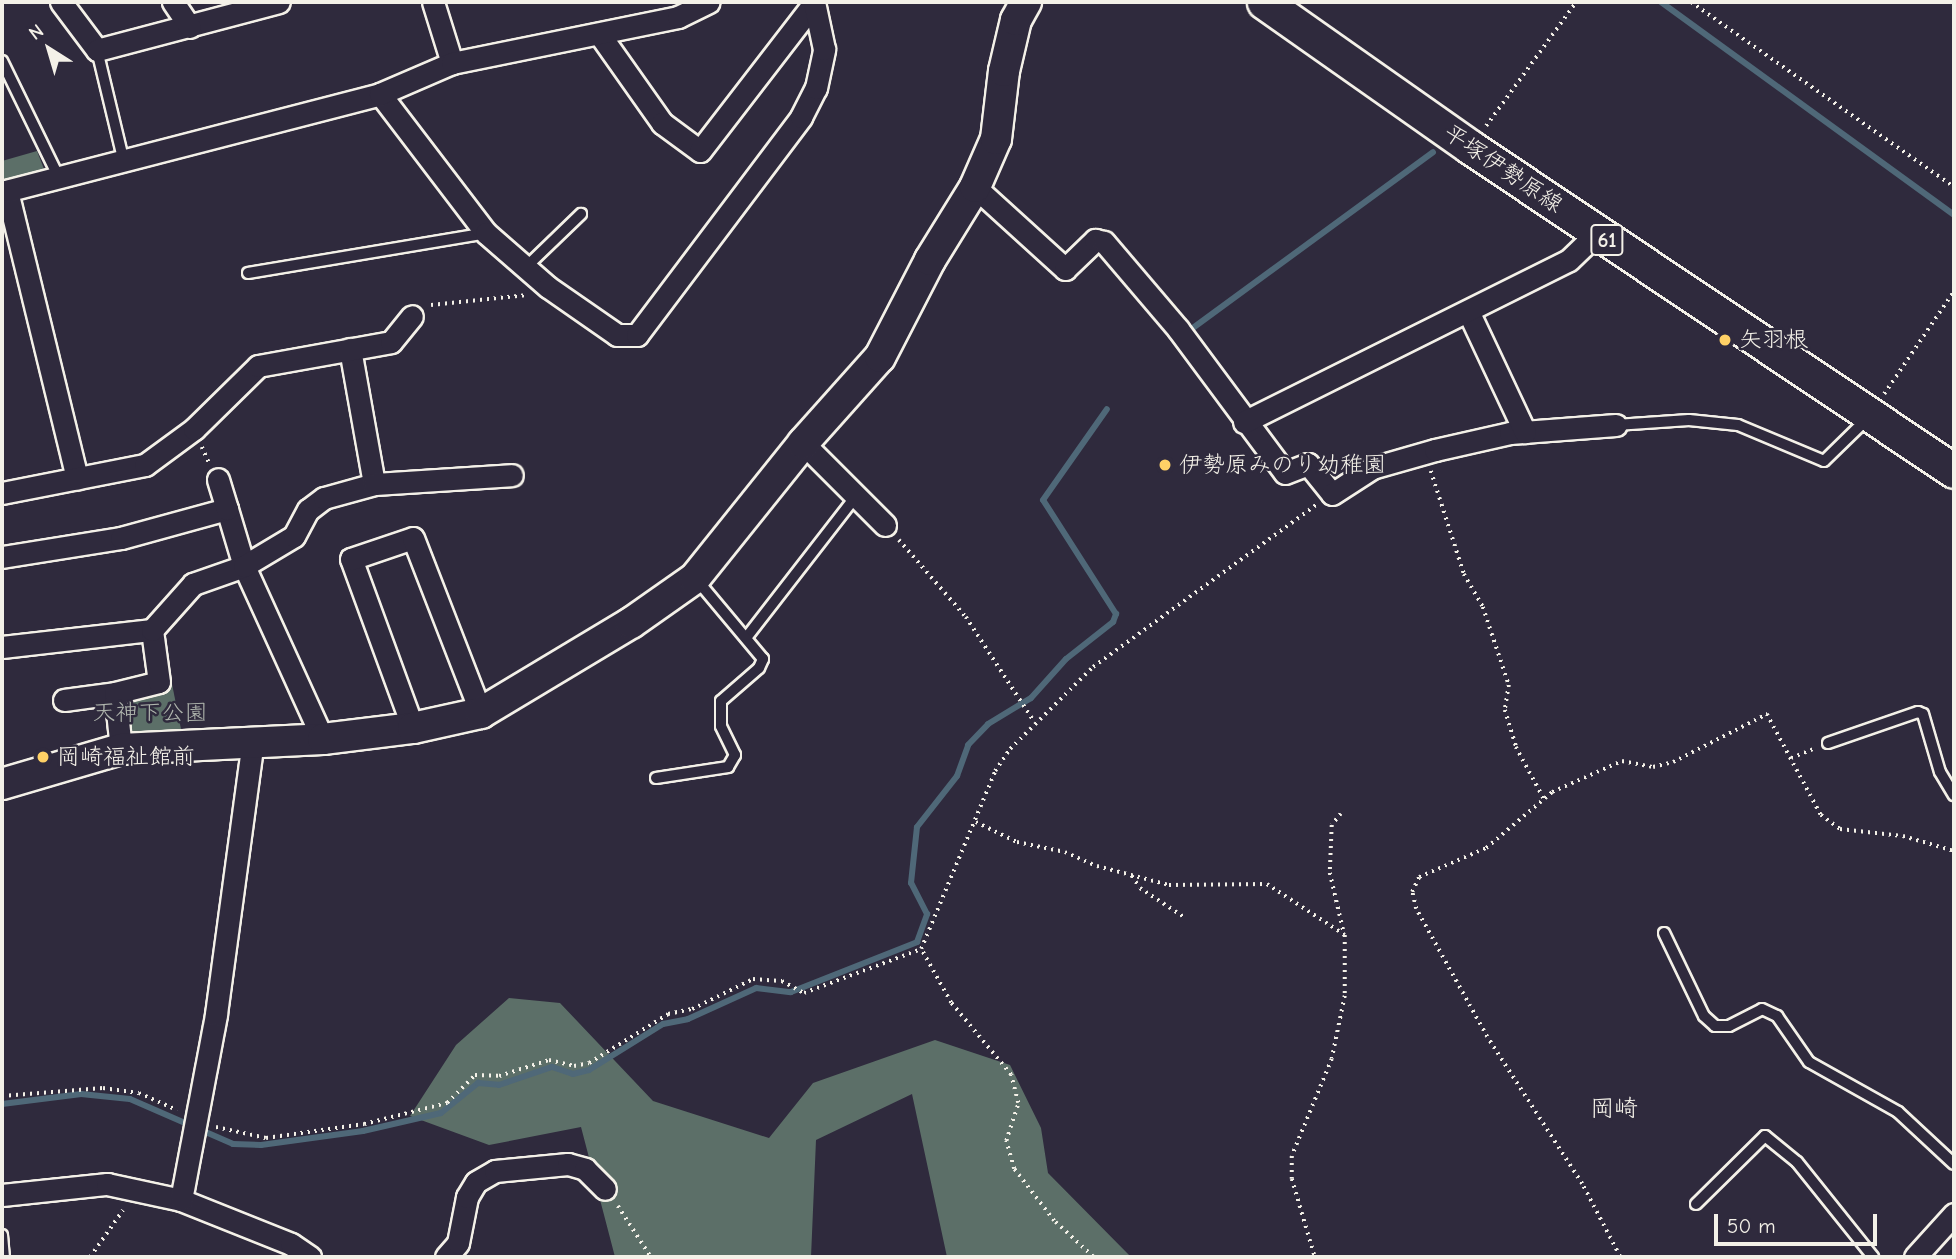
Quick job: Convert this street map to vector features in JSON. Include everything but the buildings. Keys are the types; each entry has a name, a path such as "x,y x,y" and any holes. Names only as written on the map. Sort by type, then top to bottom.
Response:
{"main road":[{"name":"平塚伊勢原線","path":"1264,2 1597,233 1954,471"}],"street":[{"path":"61,2 97,50 279,2"},
{"path":"173,2 190,27"},
{"path":"433,2 452,62"},
{"path":"600,35 662,123 700,151 814,2"},
{"path":"380,94 486,233 548,287 617,335 637,335 811,98 824,49 814,2"},
{"path":"2,784 121,749 323,739 413,728 481,713 631,622 695,578 803,443 880,357 930,260 975,187 996,139 1004,72 1016,20 1026,2"},
{"path":"78,479 4,192 123,158 380,94 452,62 600,35 697,4"},
{"path":"975,187 1065,269 1095,240 1104,242 1178,330 1244,422 1285,473 1308,464 1332,494 1372,468 1424,453 1525,432 1616,425"},
{"path":"1244,422 1569,260 1597,233"},
{"path":"1468,311 1525,432"},
{"path":"2,493 145,465 194,429 258,366 391,342 412,316"},
{"path":"349,349 374,484"},
{"path":"803,443 885,525"},
{"path":"2,647 152,630 193,584 244,566 294,536 308,510 324,498 374,484 512,475"},
{"path":"218,480 244,566 323,739"},
{"path":"2,557 121,538 227,509"},
{"path":"413,728 351,559 413,538 481,713"},
{"path":"64,700 115,693 159,682 152,630"},
{"path":"115,693 121,749"},
{"path":"181,1200 197,1119 253,742"},
{"path":"446,1257 458,1243 467,1197 476,1182 495,1171 568,1164 585,1169 605,1189"},
{"path":"2,1195 107,1184 181,1200 292,1244 310,1257"},
{"path":"1915,1257 1954,1214"}],"lane":[{"path":"97,50 123,158"},
{"path":"2,61 58,176"},
{"path":"525,268 581,214"},
{"path":"248,273 486,233"},
{"path":"1616,425 1689,419 1738,425 1824,461 1870,416"},
{"path":"746,638 856,496"},
{"path":"656,778 728,767 735,755 721,726 721,701 760,668 763,659 695,578"},
{"path":"1828,743 1918,712 1923,714 1940,772 1954,795"},
{"path":"1664,933 1704,1016 1715,1026 1729,1026 1762,1009 1777,1016 1810,1062 1898,1112 1954,1164"},
{"path":"1696,1204 1765,1136 1797,1162 1873,1257"},
{"path":"2,1235 4,1257"}],"path":[{"path":"1471,147 1577,2"},
{"path":"1691,2 1954,187"},
{"path":"412,316 431,305 441,307 539,293 548,287"},
{"path":"1870,416 1954,291"},
{"path":"194,429 218,480"},
{"path":"1424,453 1464,575 1483,607 1509,685 1505,710 1516,747 1544,799"},
{"path":"2,1096 103,1088 139,1093 232,1133 266,1138 364,1124 447,1103 475,1075 499,1076 549,1060 573,1066 589,1063 668,1014 692,1009 753,979 782,981 804,993 921,949 995,771 1035,723 1093,667 1332,494"},
{"path":"885,525 966,617 1035,723"},
{"path":"1620,1257 1582,1184 1487,1037 1416,909 1412,892 1419,877 1486,848 1544,799 1622,761 1653,767 1673,762 1768,714 1822,815 1840,829 1903,836 1954,851"},
{"path":"1791,758 1828,743"},
{"path":"1315,1257 1292,1179 1292,1156 1332,1059 1345,996 1345,935 1330,873 1332,825 1340,814"},
{"path":"976,822 1017,842 1065,852 1169,885 1267,884 1345,935"},
{"path":"1131,875 1140,888 1184,917"},
{"path":"921,949 951,1003 1012,1075 1018,1103 1006,1141 1014,1169 1054,1221 1093,1257"},
{"path":"605,1189 651,1257"},
{"path":"90,1257 136,1190"}],"green space":[{"path":"37,151 46,174 2,186 2,161"},
{"name":"天神下公園","path":"172,684 182,734 126,740 126,693"},
{"path":"509,998 560,1003 653,1101 769,1138 813,1083 935,1040 1010,1065 1041,1128 1048,1173 1131,1257 947,1257 912,1094 816,1140 811,1257 615,1257 581,1127 489,1145 410,1116 456,1045"}],"waterway":[{"path":"1661,2 1954,215"},
{"path":"1186,333 1433,152"},
{"path":"2,1104 81,1094 130,1099 233,1144 261,1145 363,1131 441,1113 478,1083 499,1085 552,1067 573,1074 589,1070 663,1024 688,1019 756,988 791,992 917,942 927,914 911,883 917,827 957,776 968,745 988,724 1031,698 1066,659 1113,622 1116,614 1043,500 1107,409"}],"place":[{"name":"矢羽根","path":"1725,340"},
{"name":"伊勢原みのり幼稚園","path":"1165,465"},
{"name":"岡崎福祉館前","path":"43,757"}],"district":[{"name":"岡崎","path":"1614,1109"}]}
